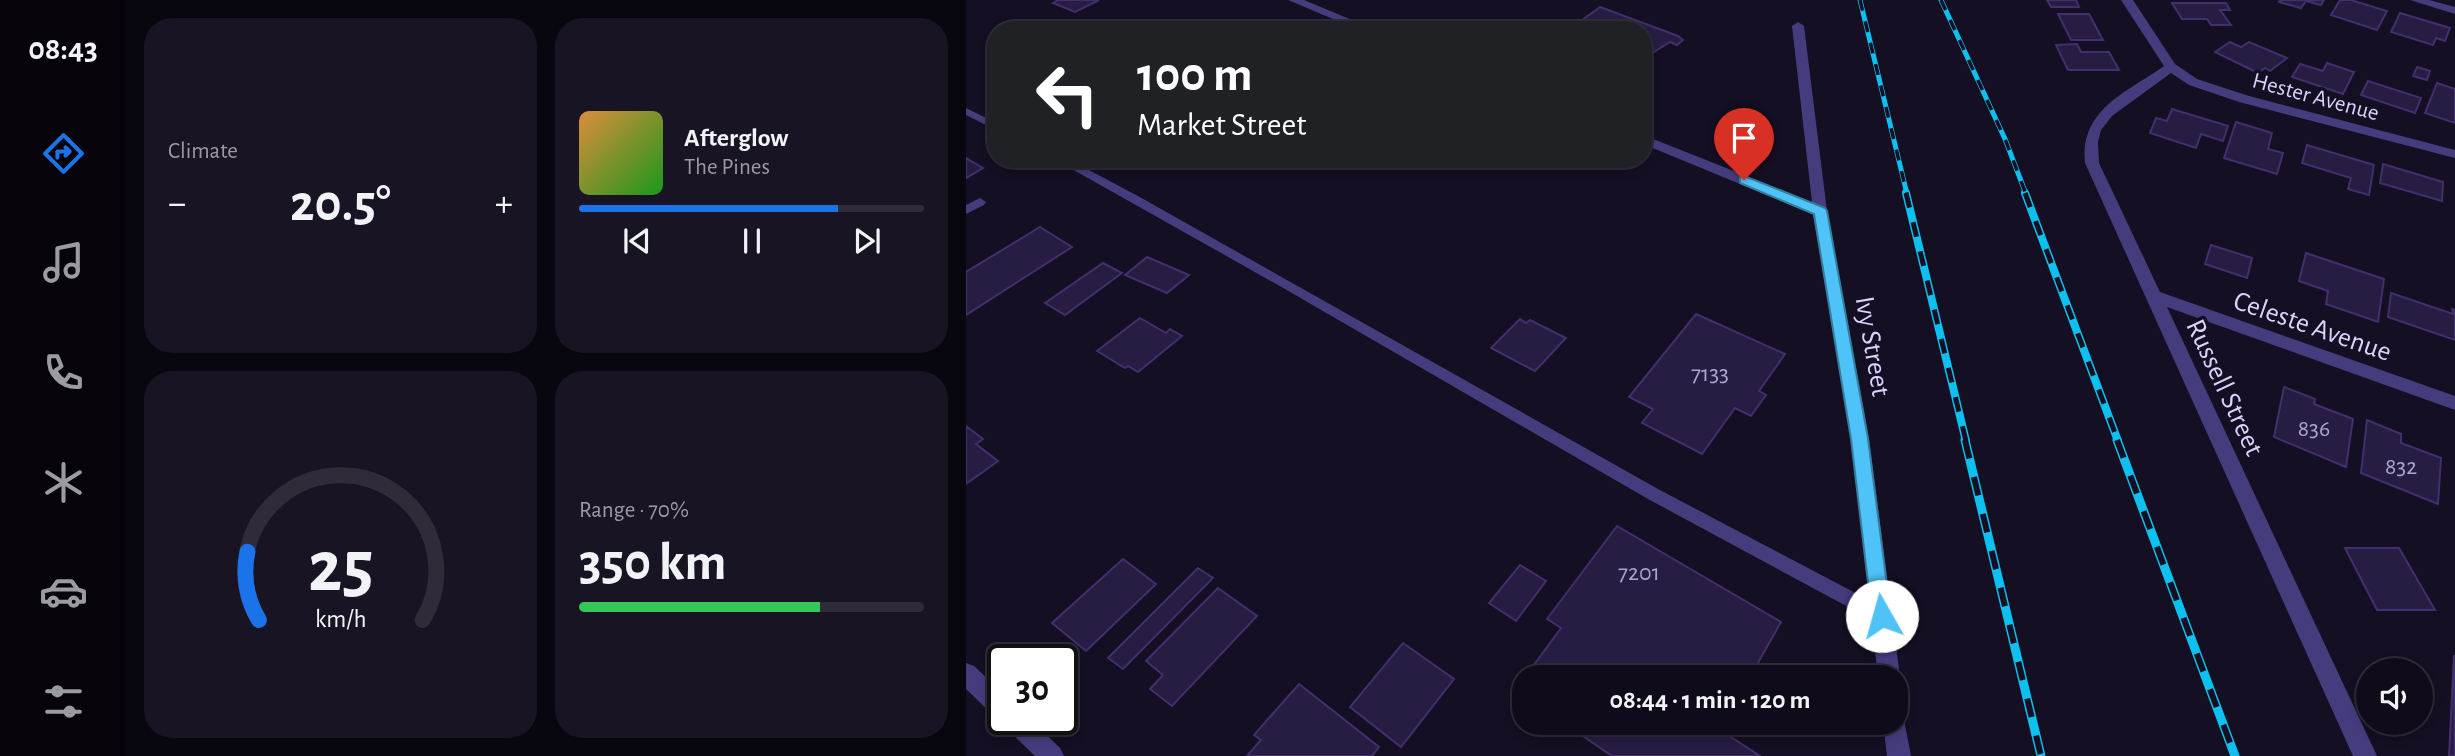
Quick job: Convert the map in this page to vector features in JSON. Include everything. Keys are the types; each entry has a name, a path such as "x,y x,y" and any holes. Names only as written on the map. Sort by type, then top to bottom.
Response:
{"street":[{"path":"1294,0 1347,21"},
{"path":"2127,0 2153,43 2171,66"},
{"path":"2416,0 2455,11"},
{"name":"Ivy Street","path":"1798,26 1820,211 1860,439 1888,665"},
{"name":"Hester Avenue","path":"2171,66 2193,82 2244,99 2455,155"},
{"name":"Russell Street","path":"2171,66 2104,116 2094,130 2090,146 2092,163 2365,756"},
{"path":"1652,143 1820,211"},
{"name":"Celeste Avenue","path":"2153,296 2455,403"},
{"path":"966,674 987,694"},
{"path":"1030,735 1052,756"},
{"path":"1896,735 1899,756"}],"lane":[{"path":"966,111 987,122"},
{"path":"1075,168 1329,308 1652,493 1882,616"},
{"path":"966,210 980,202"}],"building":[{"path":"1058,0 1099,0 1075,12 1053,3"},
{"path":"2047,0 2076,0 2079,7 2051,7"},
{"path":"2324,0 2321,5 2306,1 2301,8 2279,2"},
{"path":"2340,0 2351,0 2387,11 2377,30 2331,15"},
{"path":"2172,3 2226,3 2230,10 2220,10 2231,25 2211,25 2207,19 2182,19"},
{"path":"1600,7 1638,21 1581,21"},
{"path":"2400,13 2450,28 2445,41 2436,38 2433,45 2391,32"},
{"path":"2058,14 2089,14 2103,40 2071,40"},
{"path":"1652,26 1683,40 1677,45 1670,42 1652,53"},
{"path":"2230,42 2241,47 2249,42 2287,58 2270,71 2265,68 2258,73 2215,52"},
{"path":"2077,44 2081,52 2109,52 2119,70 2068,70 2056,45"},
{"path":"2327,63 2354,72 2343,94 2292,77 2300,64 2323,71"},
{"path":"2417,67 2430,71 2427,80 2413,76"},
{"path":"2368,81 2421,98 2415,113 2361,95"},
{"path":"2437,83 2455,89 2455,123 2425,113"},
{"path":"2172,109 2228,126 2223,141 2201,134 2196,148 2150,133 2156,118 2167,121"},
{"path":"2236,122 2272,133 2268,149 2283,153 2277,174 2224,158"},
{"path":"2307,145 2374,165 2369,195 2348,189 2351,178 2302,163"},
{"path":"966,158 983,168 966,178"},
{"path":"2383,164 2443,182 2442,201 2380,183"},
{"path":"1040,227 1072,247 966,315 966,272"},
{"path":"2211,245 2252,258 2247,278 2205,264"},
{"path":"2306,253 2384,279 2378,322 2326,304 2328,291 2299,281"},
{"path":"1147,257 1189,275 1167,293 1125,275"},
{"path":"1103,263 1122,273 1065,315 1045,303"},
{"path":"2391,293 2453,314 2452,309 2455,310 2455,340 2388,317"},
{"path":"1696,314 1785,354 1759,391 1766,395 1751,416 1735,408 1702,454 1642,423 1653,409 1629,397"},
{"path":"1140,318 1166,333 1170,329 1182,336 1138,372 1128,366 1125,368 1097,351"},
{"path":"1520,319 1526,323 1530,320 1566,338 1535,371 1491,348"},
{"path":"2284,387 2315,399 2314,404 2353,419 2346,467 2274,437"},
{"path":"2367,420 2401,434 2401,443 2441,458 2438,504 2361,473"},
{"path":"966,426 983,439 976,444 998,461 966,484"},
{"path":"1617,526 1781,622 1757,665 1534,665 1561,628 1547,619"},
{"path":"2345,548 2399,548 2435,610 2377,610"},
{"path":"1123,559 1156,584 1086,651 1052,623"},
{"path":"1520,565 1546,581 1516,621 1489,603"},
{"path":"1198,568 1213,578 1123,669 1108,658"},
{"path":"1218,588 1257,616 1172,706 1150,689 1163,675 1146,661"},
{"path":"1403,643 1454,679 1401,747 1350,707"},
{"path":"2454,655 2455,756 2449,756"},
{"path":"1299,684 1379,747 1372,756 1247,756 1261,740 1254,735"},
{"path":"1581,735 1728,735 1760,756 1612,756"}],"railway":[{"path":"1860,0 1907,194"},
{"path":"1941,0 2005,139 2026,194"},
{"path":"1906,193 1966,441"},
{"path":"2025,193 2118,441"},
{"path":"1965,440 2041,756"},
{"path":"2117,440 2235,756"}],"route":[{"path":"1744,180 1820,211 1860,439 1882,616"}]}
